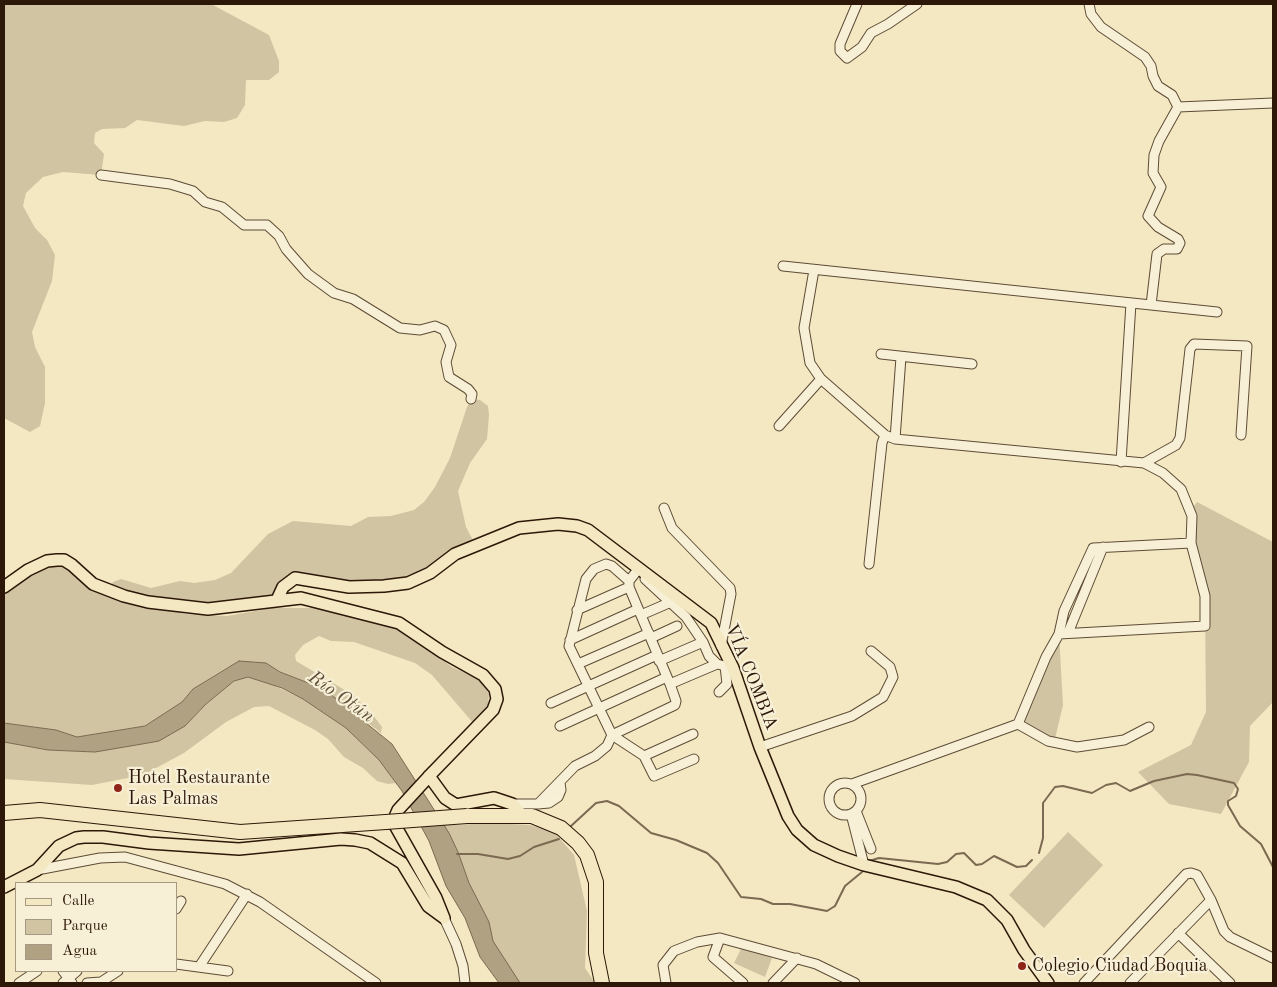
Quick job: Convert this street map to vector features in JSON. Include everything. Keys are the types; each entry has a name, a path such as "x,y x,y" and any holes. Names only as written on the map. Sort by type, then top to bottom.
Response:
{"highway":[{"path":"4,813 40,810 240,832 467,816 523,816 541,819 560,828 578,843 587,855 596,882 596,953 602,983"}],"main road":[{"name":"VÍA COMBIA","path":"277,600 283,587 295,578 349,587 408,583 430,573 455,554 519,528 544,524 577,526 588,530 635,568 707,619 721,646 725,666 788,816 797,830 814,845 864,865 956,886 987,900 1007,920 1048,983"},
{"path":"4,587 28,570 47,561 64,560 93,584 124,596 148,602 208,609 301,598 399,623 442,652 474,668 490,681 497,699 493,710 425,780 404,803 395,817 396,827 436,898 444,918"},
{"path":"425,780 456,805 464,805 489,798 512,804 523,816"},
{"path":"4,886 37,870 59,846 76,838 103,837 149,843 239,849 341,839 370,843 402,863 428,906 444,918"}],"street":[{"path":"857,4 840,44 840,51 848,58 862,47 871,32 888,24 917,4"},
{"path":"1089,4 1091,14 1101,27 1145,57 1151,66 1158,86 1172,95 1178,107"},
{"path":"1178,107 1273,103"},
{"path":"1151,306 1158,252 1164,249 1177,248 1180,243 1178,239 1153,224 1148,216 1161,187 1153,172 1154,155 1159,141 1178,107"},
{"path":"101,176 170,184 193,191 206,202 222,207 244,226 267,225 279,236 286,249 308,274 334,293 353,299 400,328 420,330 435,326 444,330 451,345 446,362 449,377 468,389 472,394 471,399"},
{"path":"783,266 1217,312"},
{"path":"814,270 804,328 810,363 821,379 885,435 895,439 1144,464 1163,473 1181,489 1192,516 1191,543 1205,596 1205,626 1064,634"},
{"path":"1121,462 1132,303"},
{"path":"1144,464 1176,444 1180,438 1190,349 1194,344 1247,346 1241,435"},
{"path":"881,354 972,364"},
{"path":"895,439 901,357"},
{"path":"778,426 821,379"},
{"path":"869,564 882,443 885,435"},
{"path":"664,508 672,528 730,588 731,594 721,646"},
{"path":"852,784 1018,724 1046,657 1064,634 1064,611 1093,548 1191,543"},
{"path":"512,804 538,804 575,766 595,756 607,746 612,735 673,708 676,701 629,584 612,566 606,564 594,569 586,579 569,646 612,735 644,756 654,776 694,759"},
{"path":"577,610 629,584 635,568 686,617 703,642 709,656 725,666"},
{"path":"570,640 639,612 671,602"},
{"path":"578,664 677,626"},
{"path":"551,703 588,686 703,642"},
{"path":"760,747 852,716 883,697 893,677 890,668 871,651"},
{"path":"560,726 668,680 725,666"},
{"path":"719,692 727,684 725,666"},
{"path":"1018,724 1048,741 1076,747 1124,740 1149,727"},
{"path":"644,756 693,734"},
{"path":"854,813 841,815 832,809 828,799 836,785 842,782 852,784 857,788 862,798 854,813 864,865"},
{"path":"854,813 871,849"},
{"path":"37,870 100,858 125,857 225,884 247,894 376,983"},
{"path":"1084,983 1186,874 1191,873 1197,875 1211,900 1224,931 1230,937 1273,958"},
{"path":"199,967 247,894"},
{"path":"1130,983 1211,900"},
{"path":"444,918 458,951 465,983"},
{"path":"1178,933 1230,983"},
{"path":"720,938 713,957 743,983"},
{"path":"666,983 663,965 674,951 696,942 720,938 816,964 855,983"},
{"path":"773,983 797,958"},
{"path":"178,964 228,970"},
{"path":"19,983 36,972"},
{"path":"68,982 76,972"},
{"path":"87,983 101,982 116,972"}],"green space":[{"path":"4,4 211,4 269,35 279,61 279,72 269,80 246,80 245,105 237,118 224,122 205,121 184,126 137,120 125,128 102,129 95,133 94,143 104,154 101,175 63,172 43,177 26,193 23,206 35,228 47,240 55,255 52,281 32,332 35,347 45,367 45,403 40,426 30,432 4,418"},
{"path":"471,399 480,400 488,406 489,415 487,439 470,463 458,491 466,527 476,546 430,573 384,586 295,578 277,600 223,608 107,590 113,582 121,579 151,588 180,581 194,583 215,580 231,573 268,534 293,521 351,526 368,517 391,516 414,510 424,502 435,487 450,458"},
{"path":"1197,502 1273,542 1273,702 1250,726 1249,762 1221,814 1169,804 1138,772 1191,745 1206,712 1205,601 1190,511"},
{"path":"57,560 91,587 185,614 227,616 272,608 312,608 347,614 401,629 452,667 483,681 489,695 487,713 474,724 432,675 415,663 354,642 331,641 319,636 303,645 295,655 296,661 353,695 382,727 381,733 324,689 280,672 266,663 228,667 193,689 182,702 145,726 77,737 56,730 4,723 4,587"},
{"path":"1059,634 1063,705 1054,743 1018,724"},
{"path":"248,677 264,681 303,699 346,728 379,760 396,783 388,784 377,781 363,768 344,757 328,739 315,730 269,706 254,707 226,722 184,753 143,775 92,785 4,779 4,742 48,750 95,752 115,747 185,726 206,704 234,681"},
{"path":"430,823 530,825 555,833 574,855 587,911 585,968 595,983 517,983 500,966"},
{"path":"1068,832 1103,865 1044,928 1009,895"},
{"path":"742,947 772,958 765,977 734,963"}],"water":[{"name":"Río Otún","path":"239,661 266,663 280,672 324,689 392,744 449,833 469,883 489,922 493,941 520,983 499,983 480,957 465,918 446,886 429,841 402,791 379,760 346,728 303,699 282,688 248,677 234,681 206,704 185,726 159,741 95,752 48,750 4,742 4,723 56,730 77,737 145,726 182,702 193,689"}],"waterway":[{"path":"1039,853 1043,838 1043,803 1055,787 1063,786 1092,793 1106,785 1116,783 1130,791 1154,781 1187,774 1234,783 1238,789 1236,796 1228,801 1228,805 1240,826 1261,844 1273,867"},
{"path":"571,826 596,803 607,801 619,806 651,833 676,840 707,853 718,863 741,897 761,899 773,904 790,904 827,911 835,906 845,886 862,872"},
{"path":"457,854 478,854 508,859 520,856 534,847 559,839"},
{"path":"869,861 879,858 938,864 947,862 956,854 964,853 976,865 982,864 994,856 1017,867 1026,866 1032,860"}],"place":[{"name":"Hotel Restaurante Las Palmas","path":"118,788"},
{"name":"Colegio Ciudad Boquia","path":"1022,966"}]}
